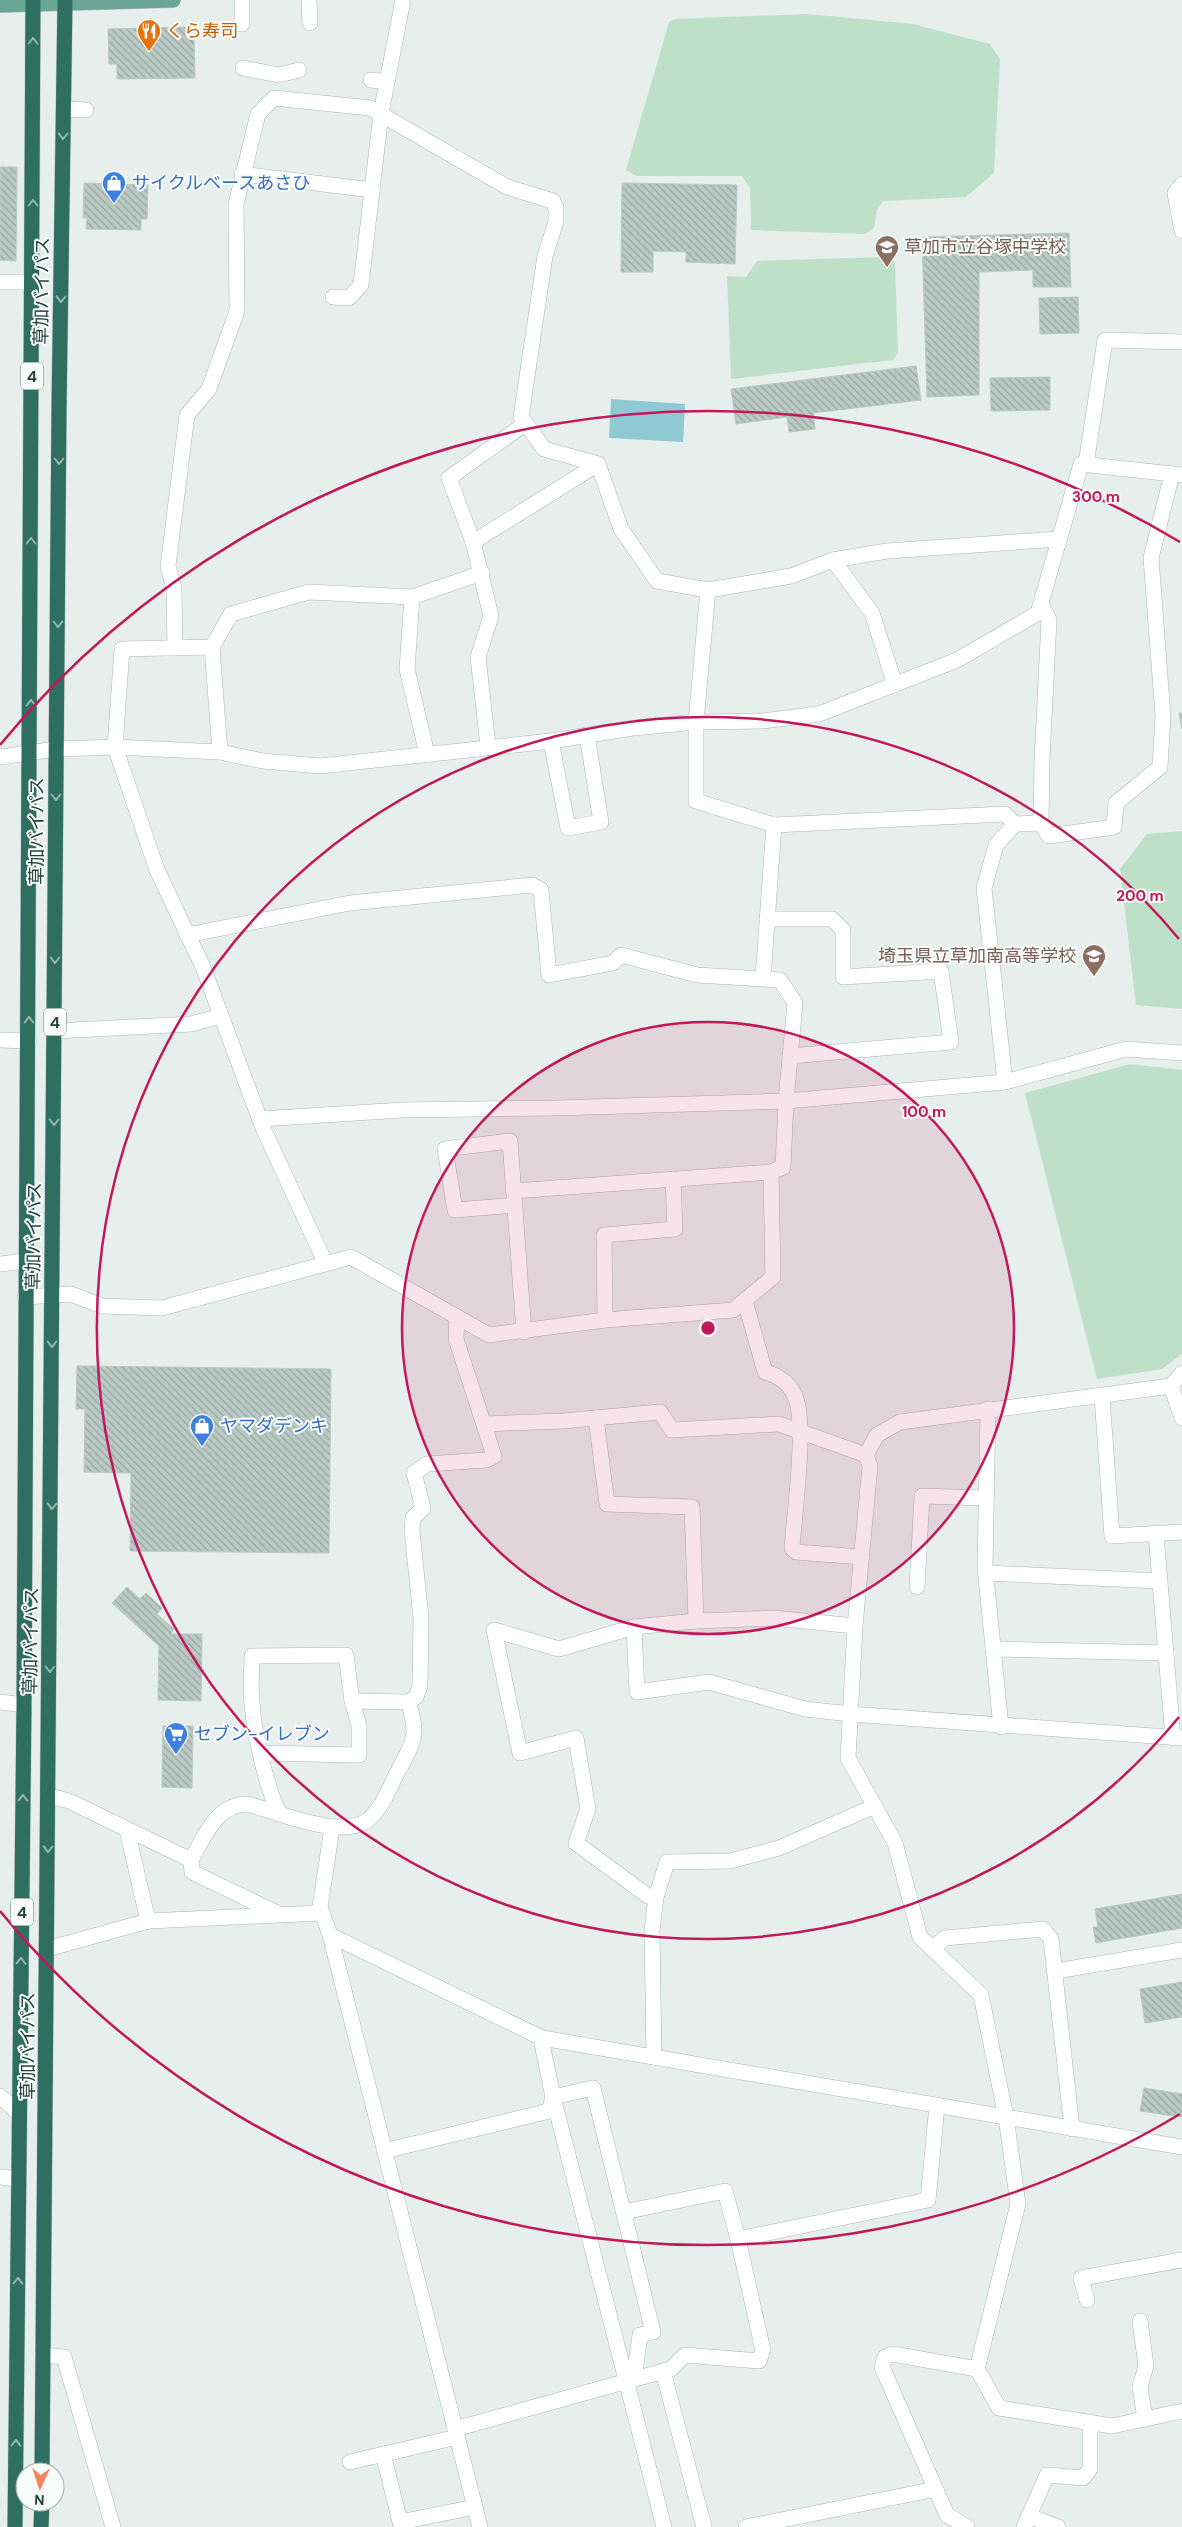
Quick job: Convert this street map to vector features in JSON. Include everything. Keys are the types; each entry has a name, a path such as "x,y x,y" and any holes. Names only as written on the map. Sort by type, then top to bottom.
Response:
{"highway":[{"name":"草加バイパス","path":"15,2527 24,1705 25,1261 29,1042 33,2"},
{"name":"草加バイパス","path":"42,2462 49,1796 56,749 65,2"},
{"path":"41,2527 42,2512"}],"main road":[{"path":"0,5 33,2 173,0"}],"street":[{"path":"242,0 242,24"},
{"path":"309,0 310,23"},
{"path":"333,297 349,298 361,285 381,113 403,0"},
{"path":"243,70 279,75 299,70"},
{"path":"371,80 387,82"},
{"path":"175,648 174,589 168,566 187,414 209,389 237,311 236,204 258,114 274,98 370,108 471,169 507,188 554,201 556,222 545,256 522,417 544,449 598,464"},
{"path":"64,109 86,110"},
{"path":"242,174 372,190"},
{"path":"1182,184 1175,193 1182,231"},
{"path":"0,282 32,282"},
{"path":"1086,464 1105,340 1182,342"},
{"path":"488,746 478,657 490,616 482,573 473,542 449,478 526,423"},
{"path":"473,542 598,464"},
{"path":"598,464 622,529 657,581 708,590 791,576 833,560 888,551 1059,539"},
{"path":"0,757 56,749 114,746 220,752 263,762 320,766 488,746 551,741 633,728 696,722 762,721 819,714 957,660 1038,613 1081,464 1086,464 1177,475 1151,558 1162,716 1160,767 1116,803 1114,827 1049,836 1041,823 1042,760 1050,620 1041,603"},
{"path":"833,560 872,613 895,684"},
{"path":"220,752 212,647 231,614 309,592 412,598 482,573"},
{"path":"708,590 696,722 696,801 774,825 1005,814 1015,824"},
{"path":"412,598 407,670 428,754"},
{"path":"212,647 122,649 114,746 157,870 221,1016 260,1120 325,1262"},
{"path":"551,741 568,828 601,822 587,735"},
{"path":"1005,1082 984,888 996,845 1015,824 1041,823"},
{"path":"763,978 774,825"},
{"path":"187,935 350,903 532,884 541,890 549,975 613,964 621,955 697,975 780,980 795,1002 786,1101 783,1167 771,1172 673,1179 515,1198 455,1210 445,1149 510,1141 515,1198 524,1332"},
{"path":"767,919 832,919 843,930 843,977 941,971 951,1042 790,1056"},
{"path":"55,1031 191,1024 221,1016"},
{"path":"0,1040 29,1042"},
{"path":"260,1120 403,1110 555,1108 786,1101 1005,1082 1126,1049 1182,1053"},
{"path":"25,1297 71,1294 102,1306 162,1308 325,1262 351,1257 489,1335 524,1332 605,1320 733,1310 772,1277 771,1172"},
{"path":"605,1320 604,1235 675,1229 673,1179"},
{"path":"0,1264 25,1261"},
{"path":"745,1301 765,1372 778,1375 795,1395 801,1431 792,1548 796,1552 862,1557"},
{"path":"352,1701 408,1702 416,1697 420,1686 421,1618 412,1531 413,1518 423,1508 414,1472 427,1464 486,1460 494,1456 456,1339 456,1318"},
{"path":"866,1456 877,1435 900,1422 1171,1386 1182,1373"},
{"path":"1171,1386 1182,1418"},
{"path":"1102,1396 1112,1536 1182,1532"},
{"path":"988,1409 985,1498 986,1573 1001,1727"},
{"path":"484,1424 596,1418 660,1412 672,1430 779,1424 866,1456 870,1466 856,1626 848,1758 896,1843 920,1937 981,1995 1006,2117 1018,2204 977,2369 999,2408 1112,2426 1182,2411"},
{"path":"596,1418 607,1504 692,1507 696,1621"},
{"path":"917,1587 922,1496 985,1498"},
{"path":"634,1627 637,1692 709,1682 805,1709 1001,1727 1177,1738 1166,1653 1156,1534"},
{"path":"986,1573 1160,1580"},
{"path":"656,1897 648,1896 576,1843 588,1809 576,1738 520,1753 494,1630 560,1649 634,1627 696,1621 774,1618 856,1626"},
{"path":"993,1649 1166,1653"},
{"path":"261,1753 359,1755 359,1726 352,1701 346,1655 252,1656 252,1703 261,1753 272,1799 279,1813"},
{"path":"0,1702 24,1705"},
{"path":"279,1914 192,1872 191,1860 211,1826 221,1814 235,1804 248,1804 332,1828 352,1826 368,1820 384,1802 414,1742 414,1718 408,1702"},
{"path":"49,1796 70,1802 191,1860"},
{"path":"654,2056 652,1931 656,1897 667,1862 730,1861 779,1848 875,1806"},
{"path":"332,1828 320,1907 330,1935 480,2527"},
{"path":"127,1830 148,1921"},
{"path":"47,1949 148,1921 322,1913"},
{"path":"932,1948 945,1938 1043,1929 1051,1940 1056,1971 1072,2129"},
{"path":"330,1935 542,2038 1182,2147"},
{"path":"1056,1971 1182,1950"},
{"path":"542,2038 553,2097 631,2380 664,2527"},
{"path":"553,2097 593,2088 653,2332 640,2335 631,2380"},
{"path":"0,2096 19,2114"},
{"path":"384,2151 549,2112 553,2097"},
{"path":"738,2239 928,2200 936,2105"},
{"path":"0,2177 19,2179"},
{"path":"350,2462 456,2433 671,2369 685,2355 759,2361 763,2350 725,2191 624,2212"},
{"path":"1087,2300 1081,2278 1182,2260"},
{"path":"1140,2321 1146,2359 1140,2387 1145,2419"},
{"path":"968,2527 947,2515 882,2367 885,2357 893,2354 977,2369"},
{"path":"43,2355 64,2357 113,2527"},
{"path":"664,2371 704,2527"},
{"path":"1058,2527 1026,2521 1047,2475 1083,2478 1090,2470 1090,2422"},
{"path":"383,2454 400,2522 475,2507"},
{"path":"746,2527 764,2525 936,2489"}],"green space":[{"path":"807,14 913,24 990,44 1000,59 994,173 966,197 883,201 877,210 874,228 865,234 751,230 750,188 742,176 637,176 626,170 669,22 674,19"},
{"path":"885,257 895,263 898,353 893,360 731,379 727,276 746,277 757,261"},
{"path":"1182,831 1182,1009 1136,1005 1120,869 1147,834"},
{"path":"1130,1064 1182,1070 1182,1354 1162,1369 1097,1379 1025,1093"}],"water":[{"path":"611,399 685,404 683,442 609,438"}],"building":[{"path":"185,27 186,38 194,38 195,78 117,79 117,64 109,64 108,29"},
{"path":"0,167 17,167 16,261 0,260"},
{"path":"84,183 148,185 147,219 141,219 141,230 86,229 87,218 83,218"},
{"path":"622,183 737,185 735,264 686,262 686,252 653,251 653,272 621,272"},
{"path":"1069,233 1071,287 1033,287 1033,270 979,272 979,395 927,397 922,237"},
{"path":"1078,297 1079,333 1040,334 1039,298"},
{"path":"916,366 921,400 813,413 815,429 789,432 787,417 736,424 731,389"},
{"path":"1050,377 1050,410 991,411 990,378"},
{"path":"1179,713 1182,713 1182,729"},
{"path":"77,1366 331,1369 329,1553 130,1551 131,1473 84,1472 85,1409 76,1409"},
{"path":"127,1587 140,1599 146,1593 162,1608 157,1614 174,1629 171,1634 202,1634 201,1701 158,1700 159,1646 112,1603"},
{"path":"163,1726 193,1726 192,1788 162,1787"},
{"path":"1182,1894 1182,1928 1096,1943 1093,1927 1098,1927 1095,1909"},
{"path":"1182,1982 1182,2017 1145,2023 1140,1989"},
{"path":"1144,2088 1182,2094 1182,2117 1140,2111"}],"place":[{"name":"くら寿司","path":"149,52"},
{"name":"サイクルベースあさひ","path":"114,204"},
{"name":"草加市立谷塚中学校","path":"887,268"},
{"name":"埼玉県立草加南高等学校","path":"1094,977"},
{"name":"ヤマダデンキ","path":"202,1447"},
{"name":"セブン-イレブン","path":"176,1755"}]}
